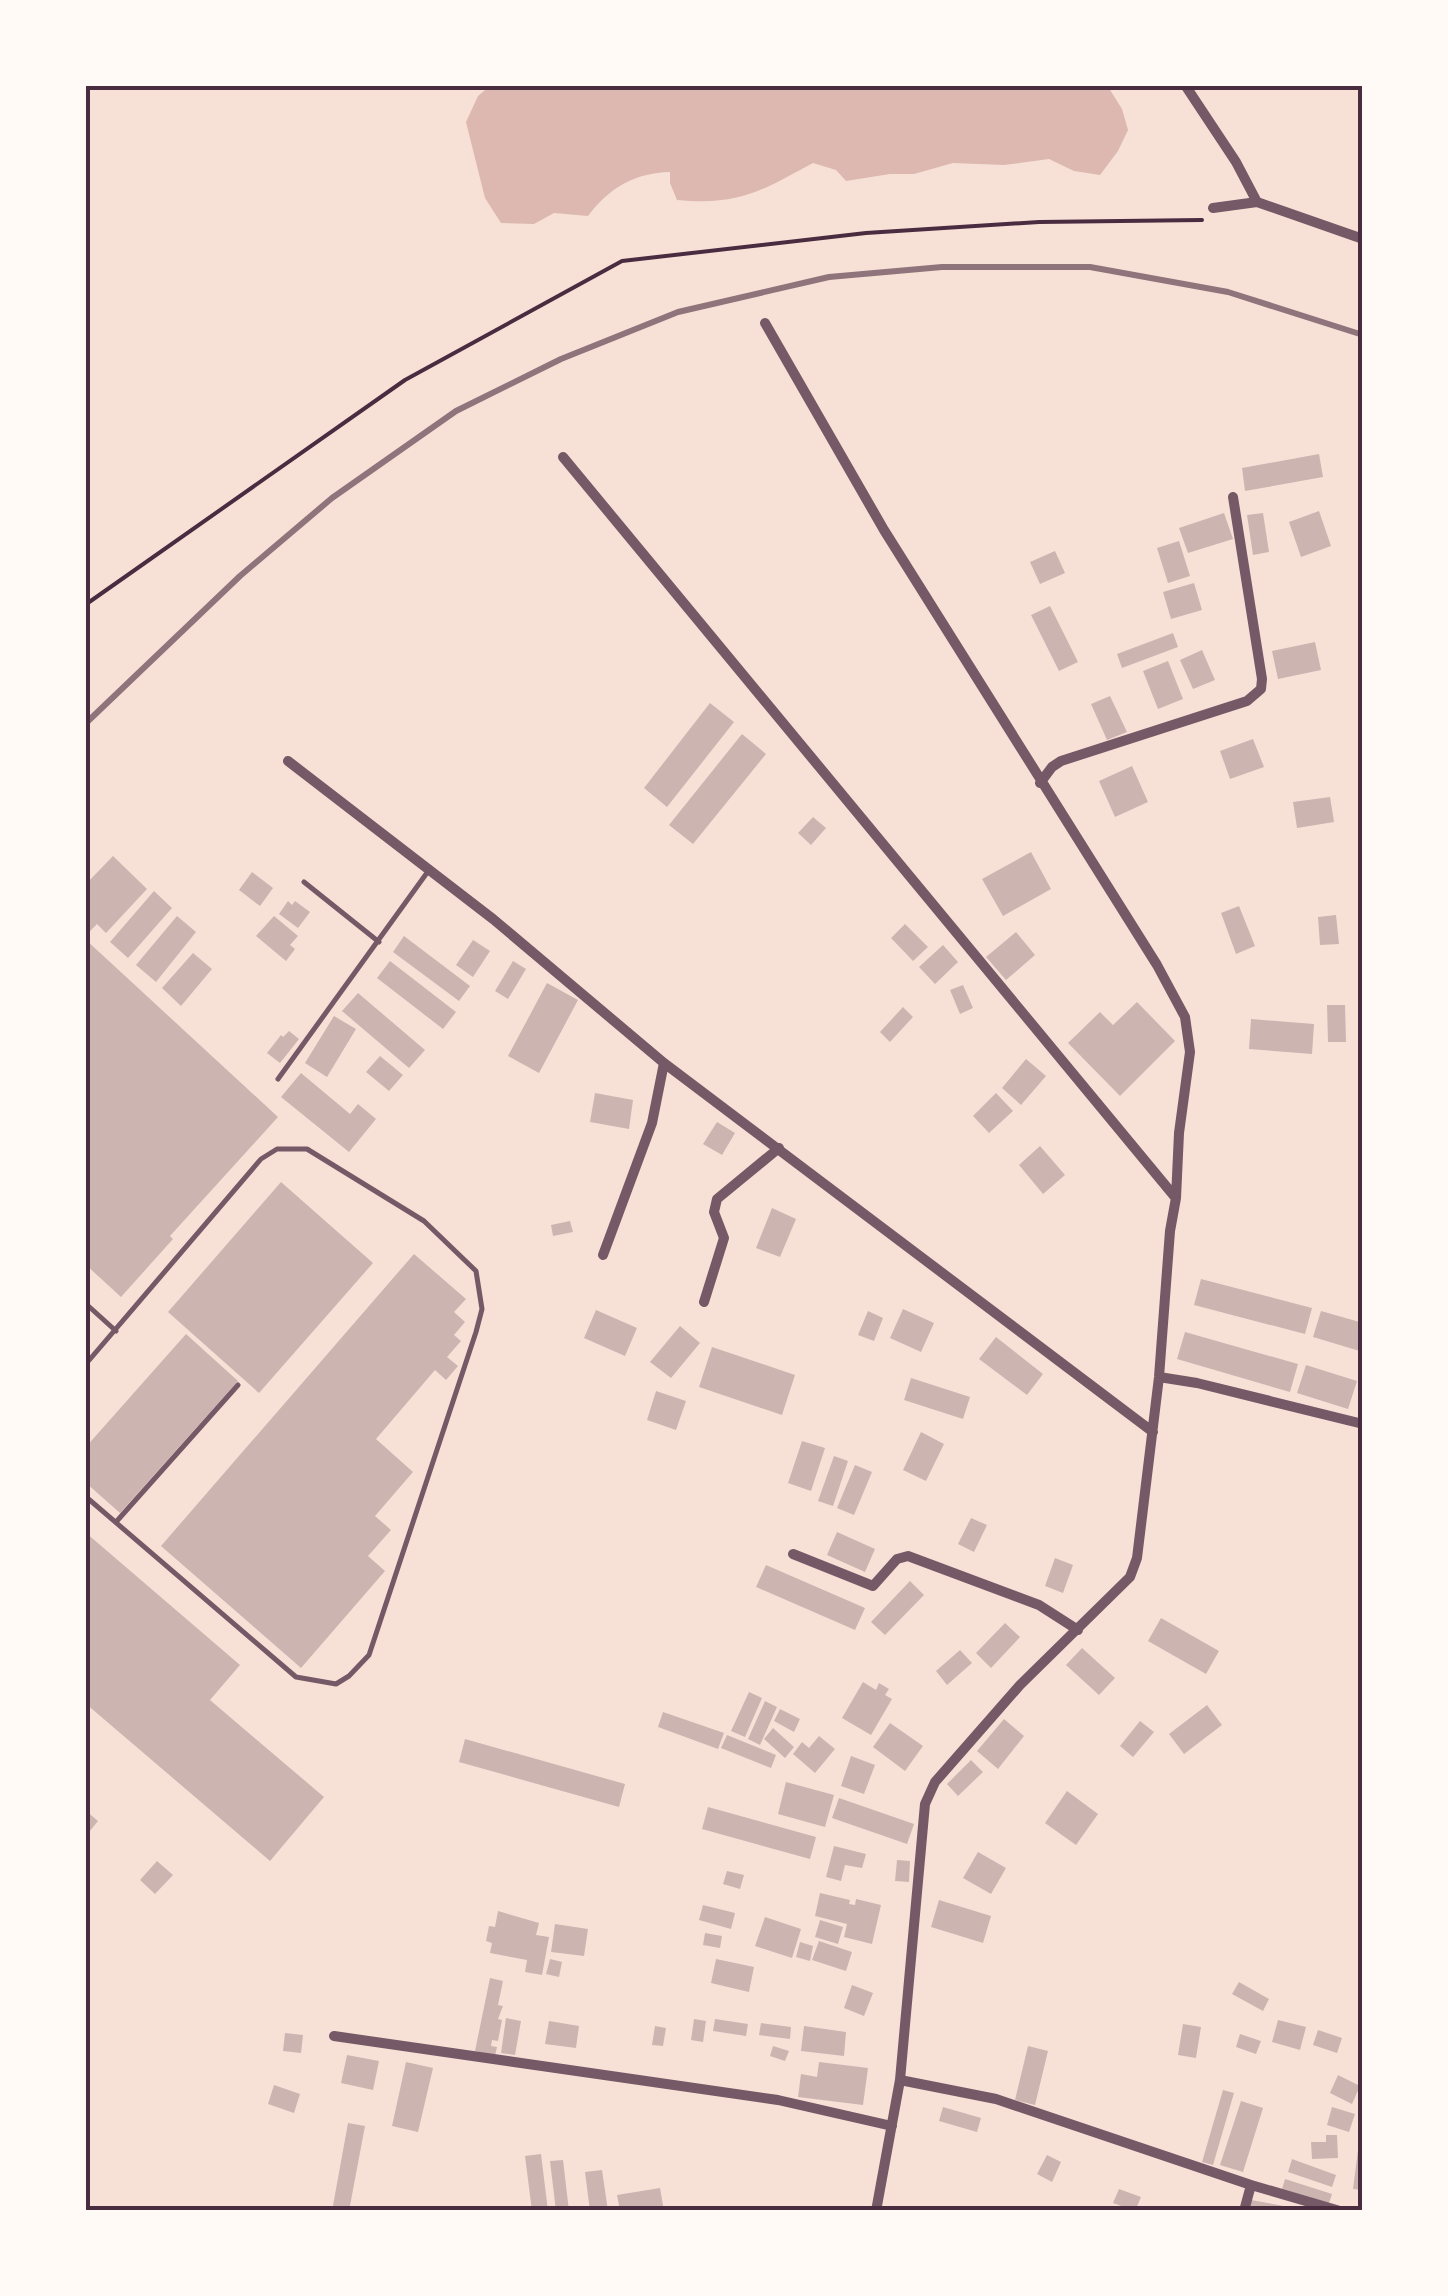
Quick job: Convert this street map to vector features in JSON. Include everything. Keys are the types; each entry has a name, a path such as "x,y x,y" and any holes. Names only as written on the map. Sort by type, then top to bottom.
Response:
{"street":[{"path":"1185,85 1236,162 1257,202"},
{"path":"1215,214 1257,202 1363,239"},
{"path":"765,324 884,530 1158,965 1185,1017 1190,1052 1179,1133 1159,1377 1137,1558 1130,1577 1020,1685 935,1782 926,1804 900,2080 876,2211"},
{"path":"563,457 1176,1198"},
{"path":"1040,783 1061,761 1246,702 1260,689 1262,679 1233,497"},
{"path":"288,760 664,1063 1153,1432"},
{"path":"603,1254 652,1123 664,1063"},
{"path":"704,1302 724,1238 714,1212 716,1199 779,1148"},
{"path":"1159,1377 1363,1424"},
{"path":"793,1554 869,1586 879,1582 897,1559 908,1556 1039,1605 1078,1630"},
{"path":"334,2036 778,2100 892,2126"},
{"path":"900,2080 996,2099 1340,2211"},
{"path":"1244,2211 1251,2185"}],"lane":[{"path":"278,1078 429,870"},
{"path":"304,882 379,942"},
{"path":"85,1365 261,1159 277,1148 307,1149 424,1220 476,1271 480,1286 482,1309 476,1332 369,1655 336,1684 296,1677 85,1496"},
{"path":"85,1303 116,1332"},
{"path":"116,1522 238,1385"}],"path":[{"path":"85,605 405,380 622,261 866,233 1215,214"}],"shaded area":[{"path":"491,85 1107,85 1122,109 1128,130 1100,175 1074,171 1049,159 1004,165 953,163 914,174 846,181 836,170 813,163 749,194 699,201 677,200 670,172 657,173 624,184 588,216 554,213 534,224 501,223 485,198 466,122 478,96"}],"building":[{"path":"1319,454 1323,477 1245,491 1242,468"},
{"path":"1319,511 1331,546 1301,557 1289,522"},
{"path":"1224,513 1233,539 1188,553 1179,528"},
{"path":"1263,513 1269,552 1253,555 1247,515"},
{"path":"1179,541 1190,576 1168,583 1157,548"},
{"path":"1055,551 1065,573 1040,584 1030,562"},
{"path":"1194,583 1202,610 1171,619 1163,592"},
{"path":"1050,606 1078,662 1059,671 1031,615"},
{"path":"1173,633 1178,647 1122,668 1117,654"},
{"path":"1315,642 1321,670 1278,679 1272,651"},
{"path":"1202,650 1215,680 1193,689 1180,660"},
{"path":"1168,661 1183,699 1158,709 1143,671"},
{"path":"1110,696 1127,732 1107,740 1091,704"},
{"path":"710,703 734,722 667,807 644,788"},
{"path":"742,734 766,754 693,844 669,825"},
{"path":"1253,739 1264,767 1230,779 1220,751"},
{"path":"1132,766 1148,802 1115,817 1099,781"},
{"path":"1330,797 1334,822 1297,828 1293,802"},
{"path":"813,817 826,828 811,845 798,833"},
{"path":"1031,852 1051,889 1003,916 982,879"},
{"path":"113,856 147,889 106,933 97,924 88,933 85,885"},
{"path":"252,872 273,888 260,906 239,890"},
{"path":"154,891 172,908 128,958 110,942"},
{"path":"288,901 292,905 295,901 310,912 298,928 279,914"},
{"path":"1239,906 1255,946 1236,954 1221,913"},
{"path":"1336,915 1339,944 1320,945 1318,917"},
{"path":"177,916 196,932 156,982 136,965"},
{"path":"274,916 298,936 290,945 295,949 286,961 256,936"},
{"path":"905,924 928,947 913,961 891,938"},
{"path":"1016,932 1035,955 1006,980 986,957"},
{"path":"404,936 470,986 459,1001 393,952"},
{"path":"85,939 278,1117 170,1236 173,1239 121,1297 85,1264"},
{"path":"473,940 490,951 473,977 456,965"},
{"path":"943,945 958,962 935,984 919,967"},
{"path":"193,953 212,969 181,1006 162,988"},
{"path":"390,961 456,1012 443,1029 377,978"},
{"path":"513,961 526,969 508,999 495,991"},
{"path":"547,983 578,1000 539,1073 508,1056"},
{"path":"963,985 973,1008 960,1014 950,990"},
{"path":"358,993 425,1050 409,1068 342,1011"},
{"path":"1137,1002 1175,1041 1120,1096 1068,1043 1100,1012 1113,1025"},
{"path":"1327,1005 1345,1005 1346,1042 1328,1042"},
{"path":"903,1007 913,1017 890,1042 880,1032"},
{"path":"334,1016 356,1029 327,1077 305,1063"},
{"path":"1251,1019 1314,1024 1312,1054 1249,1049"},
{"path":"289,1031 299,1039 280,1063 267,1053"},
{"path":"380,1056 403,1075 389,1091 366,1072"},
{"path":"1026,1059 1046,1076 1021,1105 1002,1088"},
{"path":"301,1073 350,1114 358,1104 376,1119 349,1152 281,1097"},
{"path":"595,1093 633,1100 629,1129 590,1122"},
{"path":"996,1093 1013,1111 989,1133 973,1116"},
{"path":"717,1122 735,1133 722,1155 703,1144"},
{"path":"1040,1146 1065,1175 1043,1194 1019,1165"},
{"path":"281,1182 373,1263 259,1393 168,1312"},
{"path":"772,1208 796,1219 780,1257 756,1248"},
{"path":"570,1221 573,1232 553,1236 551,1225"},
{"path":"414,1254 466,1299 454,1312 465,1322 454,1335 461,1341 447,1357 458,1366 446,1380 435,1370 376,1439 413,1472 375,1516 391,1530 368,1556 385,1571 301,1668 161,1546"},
{"path":"1201,1279 1312,1308 1305,1334 1194,1305"},
{"path":"903,1309 934,1323 921,1352 890,1338"},
{"path":"596,1310 637,1328 625,1356 584,1338"},
{"path":"868,1311 883,1318 874,1341 858,1335"},
{"path":"1321,1311 1363,1323 1363,1352 1313,1337"},
{"path":"680,1326 700,1343 671,1378 650,1362"},
{"path":"1185,1332 1298,1364 1290,1392 1177,1359"},
{"path":"186,1334 238,1381 120,1513 85,1482 85,1448"},
{"path":"996,1337 1043,1374 1027,1395 979,1359"},
{"path":"712,1347 795,1375 782,1415 699,1387"},
{"path":"1306,1365 1357,1381 1348,1409 1297,1393"},
{"path":"911,1378 970,1397 963,1419 904,1400"},
{"path":"656,1391 686,1401 676,1430 647,1420"},
{"path":"921,1432 944,1444 926,1481 903,1470"},
{"path":"802,1441 825,1448 811,1491 788,1483"},
{"path":"834,1456 848,1461 833,1506 818,1501"},
{"path":"855,1465 872,1472 854,1515 837,1508"},
{"path":"971,1518 987,1525 974,1552 958,1544"},
{"path":"85,1532 240,1665 210,1700 324,1797 270,1861 85,1703"},
{"path":"837,1532 875,1549 865,1572 827,1555"},
{"path":"1055,1558 1073,1565 1063,1593 1045,1586"},
{"path":"766,1565 865,1608 855,1630 756,1587"},
{"path":"910,1581 924,1595 885,1635 871,1622"},
{"path":"1161,1618 1219,1651 1206,1674 1148,1641"},
{"path":"1005,1623 1020,1637 991,1668 976,1653"},
{"path":"1082,1648 1115,1678 1099,1695 1066,1665"},
{"path":"960,1650 972,1663 947,1685 936,1671"},
{"path":"863,1682 876,1690 879,1683 889,1689 885,1695 892,1699 871,1735 842,1718"},
{"path":"749,1692 762,1698 745,1737 731,1731"},
{"path":"765,1701 777,1707 760,1745 748,1739"},
{"path":"1207,1705 1222,1725 1184,1754 1169,1734"},
{"path":"780,1709 800,1719 794,1732 774,1721"},
{"path":"663,1712 724,1733 718,1749 658,1727"},
{"path":"1004,1719 1024,1736 998,1769 977,1751"},
{"path":"1140,1721 1154,1732 1133,1757 1120,1746"},
{"path":"890,1723 923,1746 905,1771 873,1747"},
{"path":"773,1728 794,1747 785,1758 764,1739"},
{"path":"727,1735 776,1755 771,1768 721,1748"},
{"path":"819,1736 835,1749 815,1773 793,1754 802,1742 809,1748"},
{"path":"465,1739 625,1784 619,1807 459,1762"},
{"path":"851,1756 875,1765 864,1794 841,1786"},
{"path":"971,1760 983,1772 958,1796 947,1784"},
{"path":"786,1782 834,1795 825,1827 778,1814"},
{"path":"1067,1791 1098,1814 1076,1845 1045,1823"},
{"path":"839,1798 914,1824 907,1844 832,1818"},
{"path":"708,1807 816,1837 810,1859 702,1829"},
{"path":"85,1810 98,1821 85,1837"},
{"path":"834,1846 866,1854 862,1868 845,1865 841,1881 826,1877"},
{"path":"978,1852 1006,1868 991,1894 963,1878"},
{"path":"897,1860 910,1861 909,1882 895,1881"},
{"path":"157,1861 173,1875 155,1894 140,1880"},
{"path":"727,1871 744,1875 740,1889 723,1884"},
{"path":"820,1893 850,1900 849,1904 855,1905 856,1899 881,1905 872,1944 844,1937 847,1924 815,1916"},
{"path":"939,1900 991,1916 983,1943 931,1927"},
{"path":"703,1905 735,1913 731,1929 699,1920"},
{"path":"498,1911 539,1923 536,1935 549,1937 542,1975 525,1972 527,1960 490,1953 492,1943 486,1941 489,1926 495,1927"},
{"path":"765,1917 801,1929 792,1958 755,1946"},
{"path":"820,1920 843,1927 838,1944 815,1937"},
{"path":"555,1924 588,1929 584,1956 551,1952"},
{"path":"705,1933 722,1936 720,1948 703,1945"},
{"path":"819,1941 852,1952 846,1971 812,1960"},
{"path":"800,1942 813,1946 810,1961 796,1957"},
{"path":"550,1959 562,1962 559,1977 546,1974"},
{"path":"716,1959 754,1967 749,1992 711,1983"},
{"path":"490,1978 503,1981 498,2005 503,2006 498,2019 502,2020 498,2041 492,2040 491,2046 497,2047 495,2056 475,2051"},
{"path":"1239,1982 1269,1999 1263,2011 1232,1994"},
{"path":"852,1985 873,1993 864,2016 844,2008"},
{"path":"506,2018 521,2021 515,2055 501,2053"},
{"path":"694,2019 706,2021 703,2042 691,2040"},
{"path":"715,2019 748,2024 746,2036 713,2031"},
{"path":"1278,2020 1306,2027 1300,2050 1272,2042"},
{"path":"549,2021 579,2026 576,2048 545,2044"},
{"path":"761,2023 791,2027 790,2039 759,2035"},
{"path":"1183,2024 1201,2027 1196,2058 1178,2055"},
{"path":"655,2026 666,2028 663,2046 652,2045"},
{"path":"804,2026 846,2032 844,2056 801,2051"},
{"path":"1318,2030 1342,2038 1337,2053 1313,2045"},
{"path":"285,2033 303,2035 301,2053 283,2051"},
{"path":"1240,2034 1261,2041 1256,2054 1236,2047"},
{"path":"773,2046 789,2051 785,2061 770,2056"},
{"path":"1028,2046 1048,2051 1035,2105 1015,2100"},
{"path":"347,2055 379,2061 373,2090 341,2083"},
{"path":"406,2062 433,2068 418,2132 392,2126"},
{"path":"819,2062 868,2068 863,2105 798,2097 801,2074 817,2077"},
{"path":"1338,2075 1360,2086 1352,2104 1330,2093"},
{"path":"274,2085 300,2094 294,2113 268,2104"},
{"path":"1223,2090 1234,2093 1213,2165 1202,2162"},
{"path":"1241,2101 1263,2108 1243,2172 1220,2165"},
{"path":"943,2107 981,2118 977,2132 939,2121"},
{"path":"1332,2107 1355,2114 1349,2132 1327,2125"},
{"path":"348,2123 365,2126 349,2211 332,2211"},
{"path":"1326,2135 1337,2135 1338,2158 1312,2159 1311,2142 1326,2142"},
{"path":"1358,2150 1363,2150 1363,2190 1353,2189"},
{"path":"541,2154 548,2211 532,2211 525,2156"},
{"path":"1047,2155 1061,2162 1052,2182 1037,2174"},
{"path":"1292,2159 1336,2175 1332,2187 1288,2172"},
{"path":"563,2160 569,2211 556,2211 550,2161"},
{"path":"602,2170 608,2211 590,2211 585,2172"},
{"path":"1285,2179 1332,2194 1329,2203 1282,2189"},
{"path":"660,2188 664,2211 620,2211 617,2195"},
{"path":"1119,2189 1141,2197 1135,2211 1113,2203"},
{"path":"1251,2200 1300,2209 1300,2211 1249,2211"}],"waterway":[{"path":"85,89 90,85"}],"railway":[{"path":"85,724 240,576 332,498 456,411 561,359 678,312 829,277 942,267 1090,267 1228,292 1363,335"}]}
